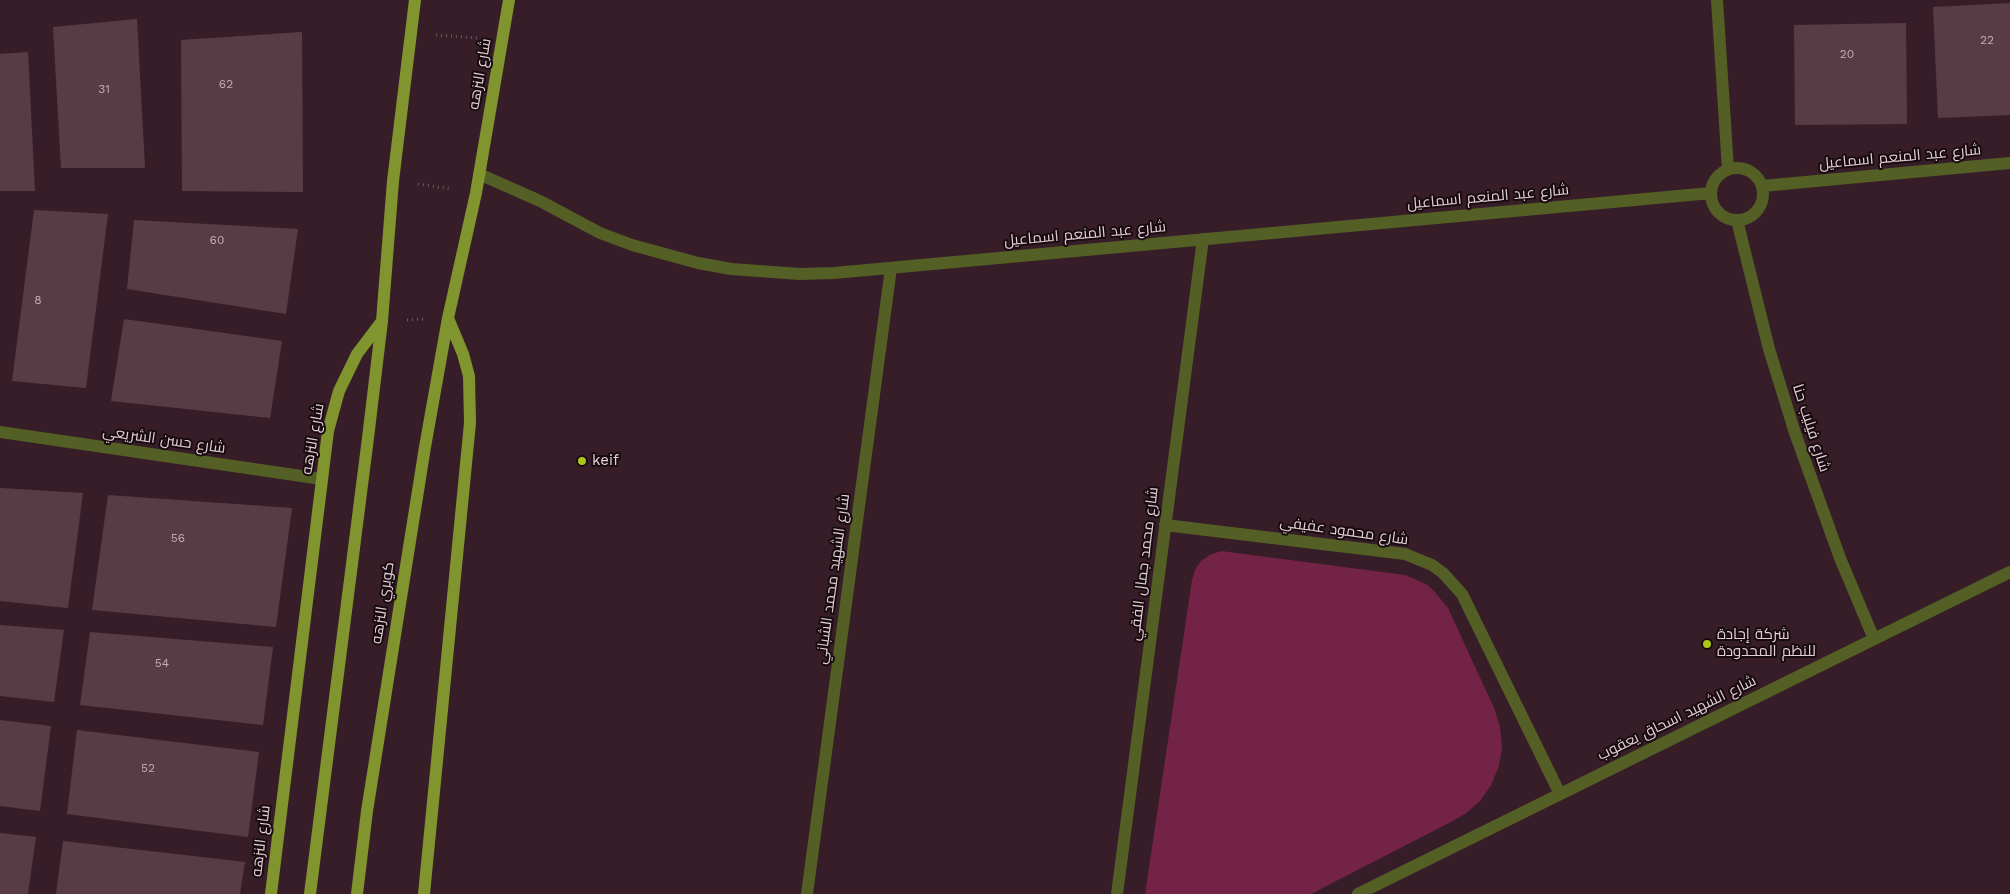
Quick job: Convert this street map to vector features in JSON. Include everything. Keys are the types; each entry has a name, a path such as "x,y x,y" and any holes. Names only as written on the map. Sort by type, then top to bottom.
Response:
{"main road":[{"path":"310,894 382,321 393,181 415,0"},
{"name":"شارع النزهه","path":"448,318 476,193 509,0"},
{"path":"424,894 470,423 468,376 464,354 448,318"},
{"name":"كوبري النزهه","path":"357,894 367,811 403,581 448,318"},
{"name":"شارع النزهه","path":"271,894 328,431 339,391 357,354 382,321"}],"street":[{"path":"1717,0 1728,169"},
{"name":"شارع عبد المنعم اسماعيل","path":"1762,186 2010,163"},
{"path":"1736,168 1753,172 1762,186 1763,202 1753,216 1736,220 1728,219 1715,209 1711,201 1711,193 1716,178 1728,169 1736,168"},
{"name":"شارع عبد المنعم اسماعيل","path":"479,174 540,201 570,218 616,239 665,255 698,264 731,269 800,274 891,268 1711,193"},
{"name":"شارع فيليب حنا","path":"1736,220 1769,349 1795,433 1834,541 1874,639"},
{"name":"شارع محمد جمال الفقي","path":"1117,894 1203,239"},
{"name":"شارع الشهيد محمد الشباني","path":"808,894 891,268"},
{"name":"شارع حسن الشريعي","path":"0,432 322,479"},
{"name":"شارع محمود عفيفي","path":"1165,525 1405,554 1432,565 1443,573 1462,594 1560,794"},
{"name":"شارع الشهيد اسحاق يعقوب","path":"1358,894 2010,572"}],"path":[{"path":"410,33 502,40"},
{"path":"393,181 476,193"},
{"path":"382,321 448,318"}],"shaded area":[{"path":"1221,551 1405,575 1426,584 1434,591 1448,608 1494,708 1500,727 1502,747 1499,766 1491,785 1480,801 1465,814 1447,824 1311,894 1145,894 1192,580 1195,570 1201,561"}],"building":[{"path":"2010,3 2010,115 1938,118 1933,7"},
{"path":"137,19 145,168 61,168 53,27"},
{"path":"1906,23 1907,124 1795,125 1794,25"},
{"path":"302,32 303,192 182,191 181,40"},
{"path":"28,52 35,191 0,191 0,54"},
{"path":"34,210 108,214 86,388 12,381"},
{"path":"134,220 298,229 286,314 127,289"},
{"path":"124,319 282,341 270,418 111,401"},
{"path":"0,488 83,493 68,608 0,601"},
{"path":"108,495 292,508 276,627 92,610"},
{"path":"0,625 64,630 54,702 0,696"},
{"path":"90,632 273,647 263,725 80,705"},
{"path":"0,720 51,726 40,811 0,806"},
{"path":"77,730 259,752 248,837 67,814"},
{"path":"0,833 36,837 28,894 0,894"},
{"path":"63,841 245,862 240,894 56,894"}],"place":[{"name":"keif","path":"582,461"},
{"name":"شركة إجادة للنظم المحدودة","path":"1707,644"}]}
